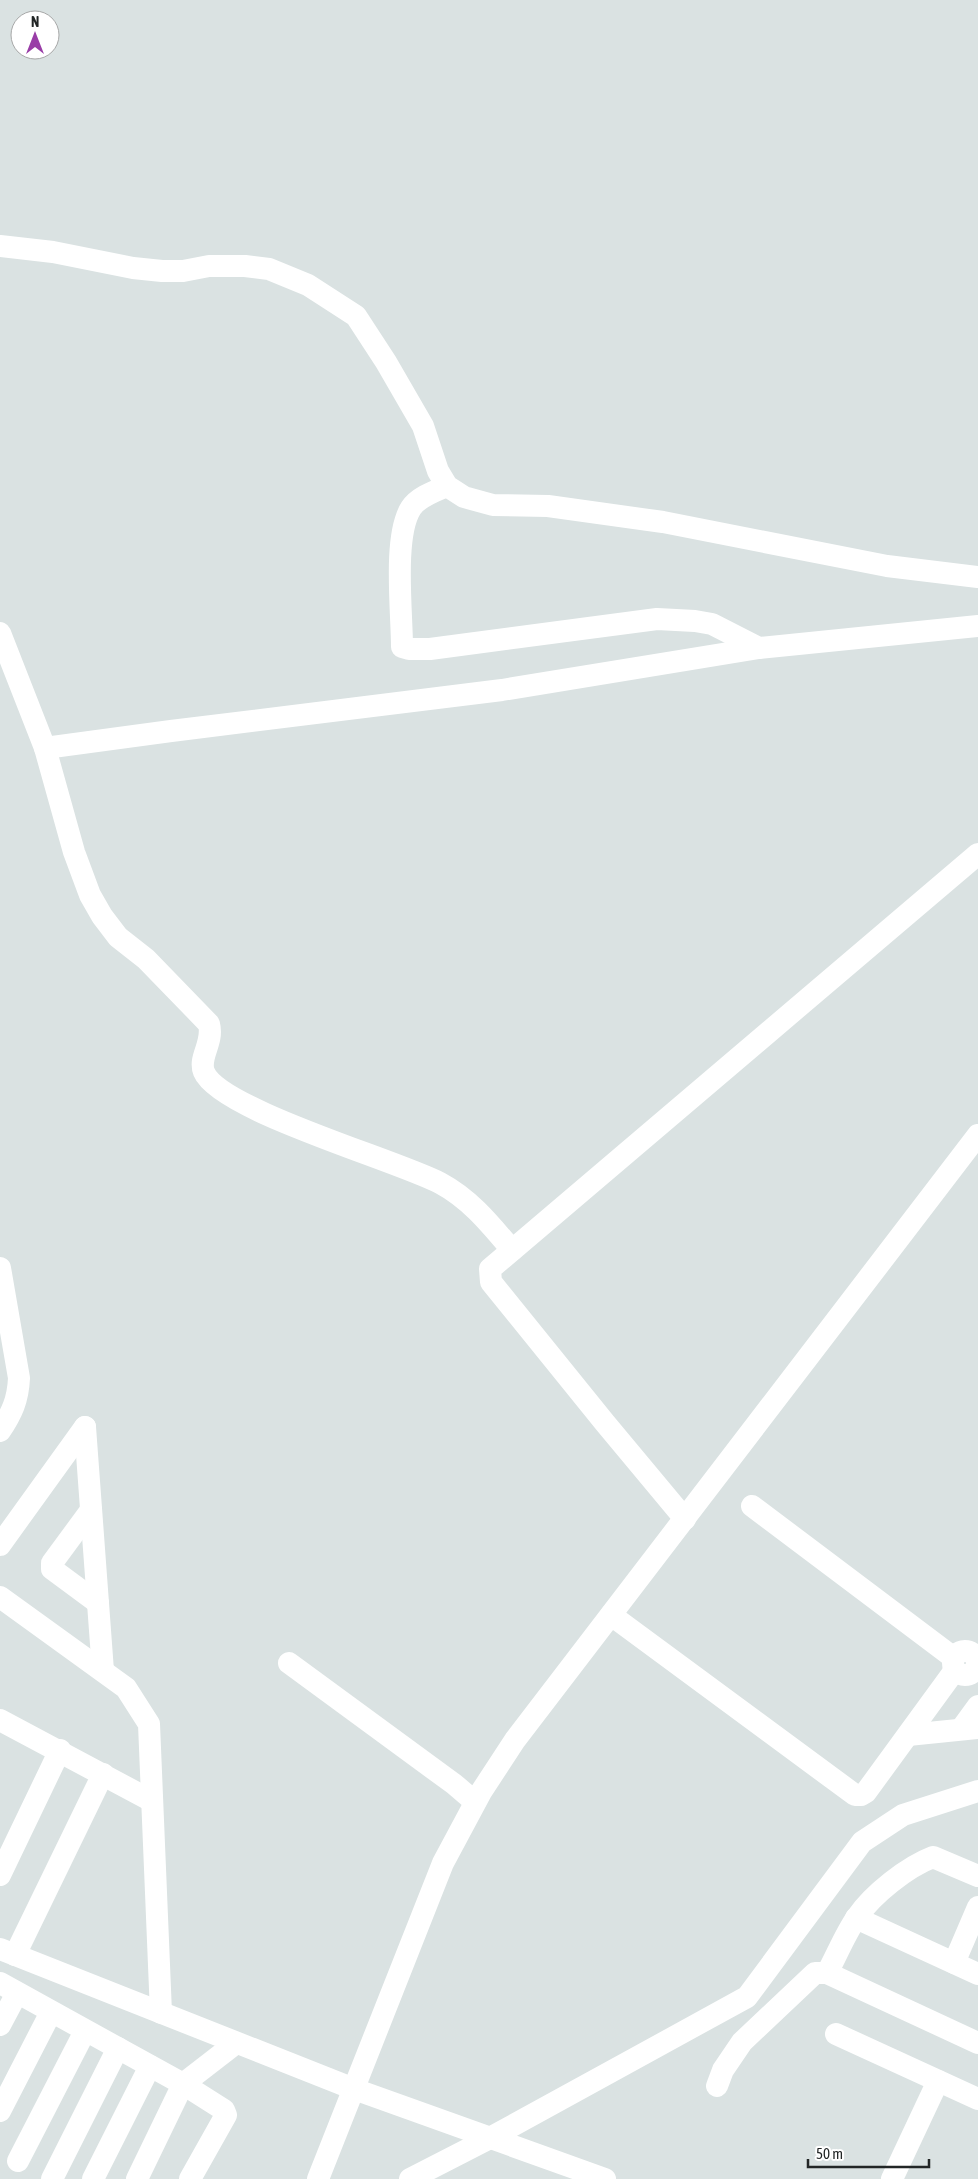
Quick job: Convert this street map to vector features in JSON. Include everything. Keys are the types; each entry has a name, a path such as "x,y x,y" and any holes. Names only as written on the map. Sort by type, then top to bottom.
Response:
{"street":[{"path":"0,246 53,252 133,268 162,271 183,271 210,266 245,266 269,269 308,285 356,316 414,409 438,471 447,486 464,497 493,505 548,506 664,522 887,566 978,577"},
{"path":"447,486 422,498 412,507 404,524 401,559 402,647 430,649 657,619 712,624 759,648"},
{"path":"46,748 502,690 759,648 978,626"},
{"path":"0,633 46,748 74,852 90,895 102,916 118,937 146,959 209,1024 212,1034 202,1064 204,1073 218,1089 258,1111 393,1165 422,1174 442,1184 476,1208 512,1250"},
{"path":"685,1519 492,1282 490,1269 978,854"},
{"path":"318,2179 443,1863 475,1802 515,1740 978,1135"},
{"path":"0,1268 19,1378 18,1396 14,1409 0,1431"},
{"path":"0,1545 85,1427 103,1671"},
{"path":"611,1615 855,1795 861,1795 866,1792 908,1735 968,1663 752,1506"},
{"path":"92,1510 52,1563 52,1569 98,1603"},
{"path":"0,1597 126,1688 149,1724 161,2013"},
{"path":"289,1664 454,1784 475,1802"},
{"path":"908,1735 970,1728 978,1706"},
{"path":"0,1720 60,1750 152,1801"},
{"path":"0,1875 60,1750"},
{"path":"103,1774 7,1952 354,2089 605,2179"},
{"path":"410,2179 490,2138 746,1997 862,1842 903,1815 978,1791"},
{"path":"827,1972 856,1918 871,1900 918,1863 933,1857 978,1876"},
{"path":"954,1963 978,1908"},
{"path":"856,1918 978,1974"},
{"path":"717,2086 723,2070 742,2042 815,1972 827,1972 978,2043"},
{"path":"0,2025 9,1988 183,2084 224,2110 226,2115 190,2179"},
{"path":"0,2111 51,2012"},
{"path":"18,2161 85,2031"},
{"path":"836,2034 978,2099"},
{"path":"136,2179 183,2084 236,2042"},
{"path":"52,2179 118,2048"},
{"path":"93,2179 150,2066"},
{"path":"892,2179 938,2081"}]}
